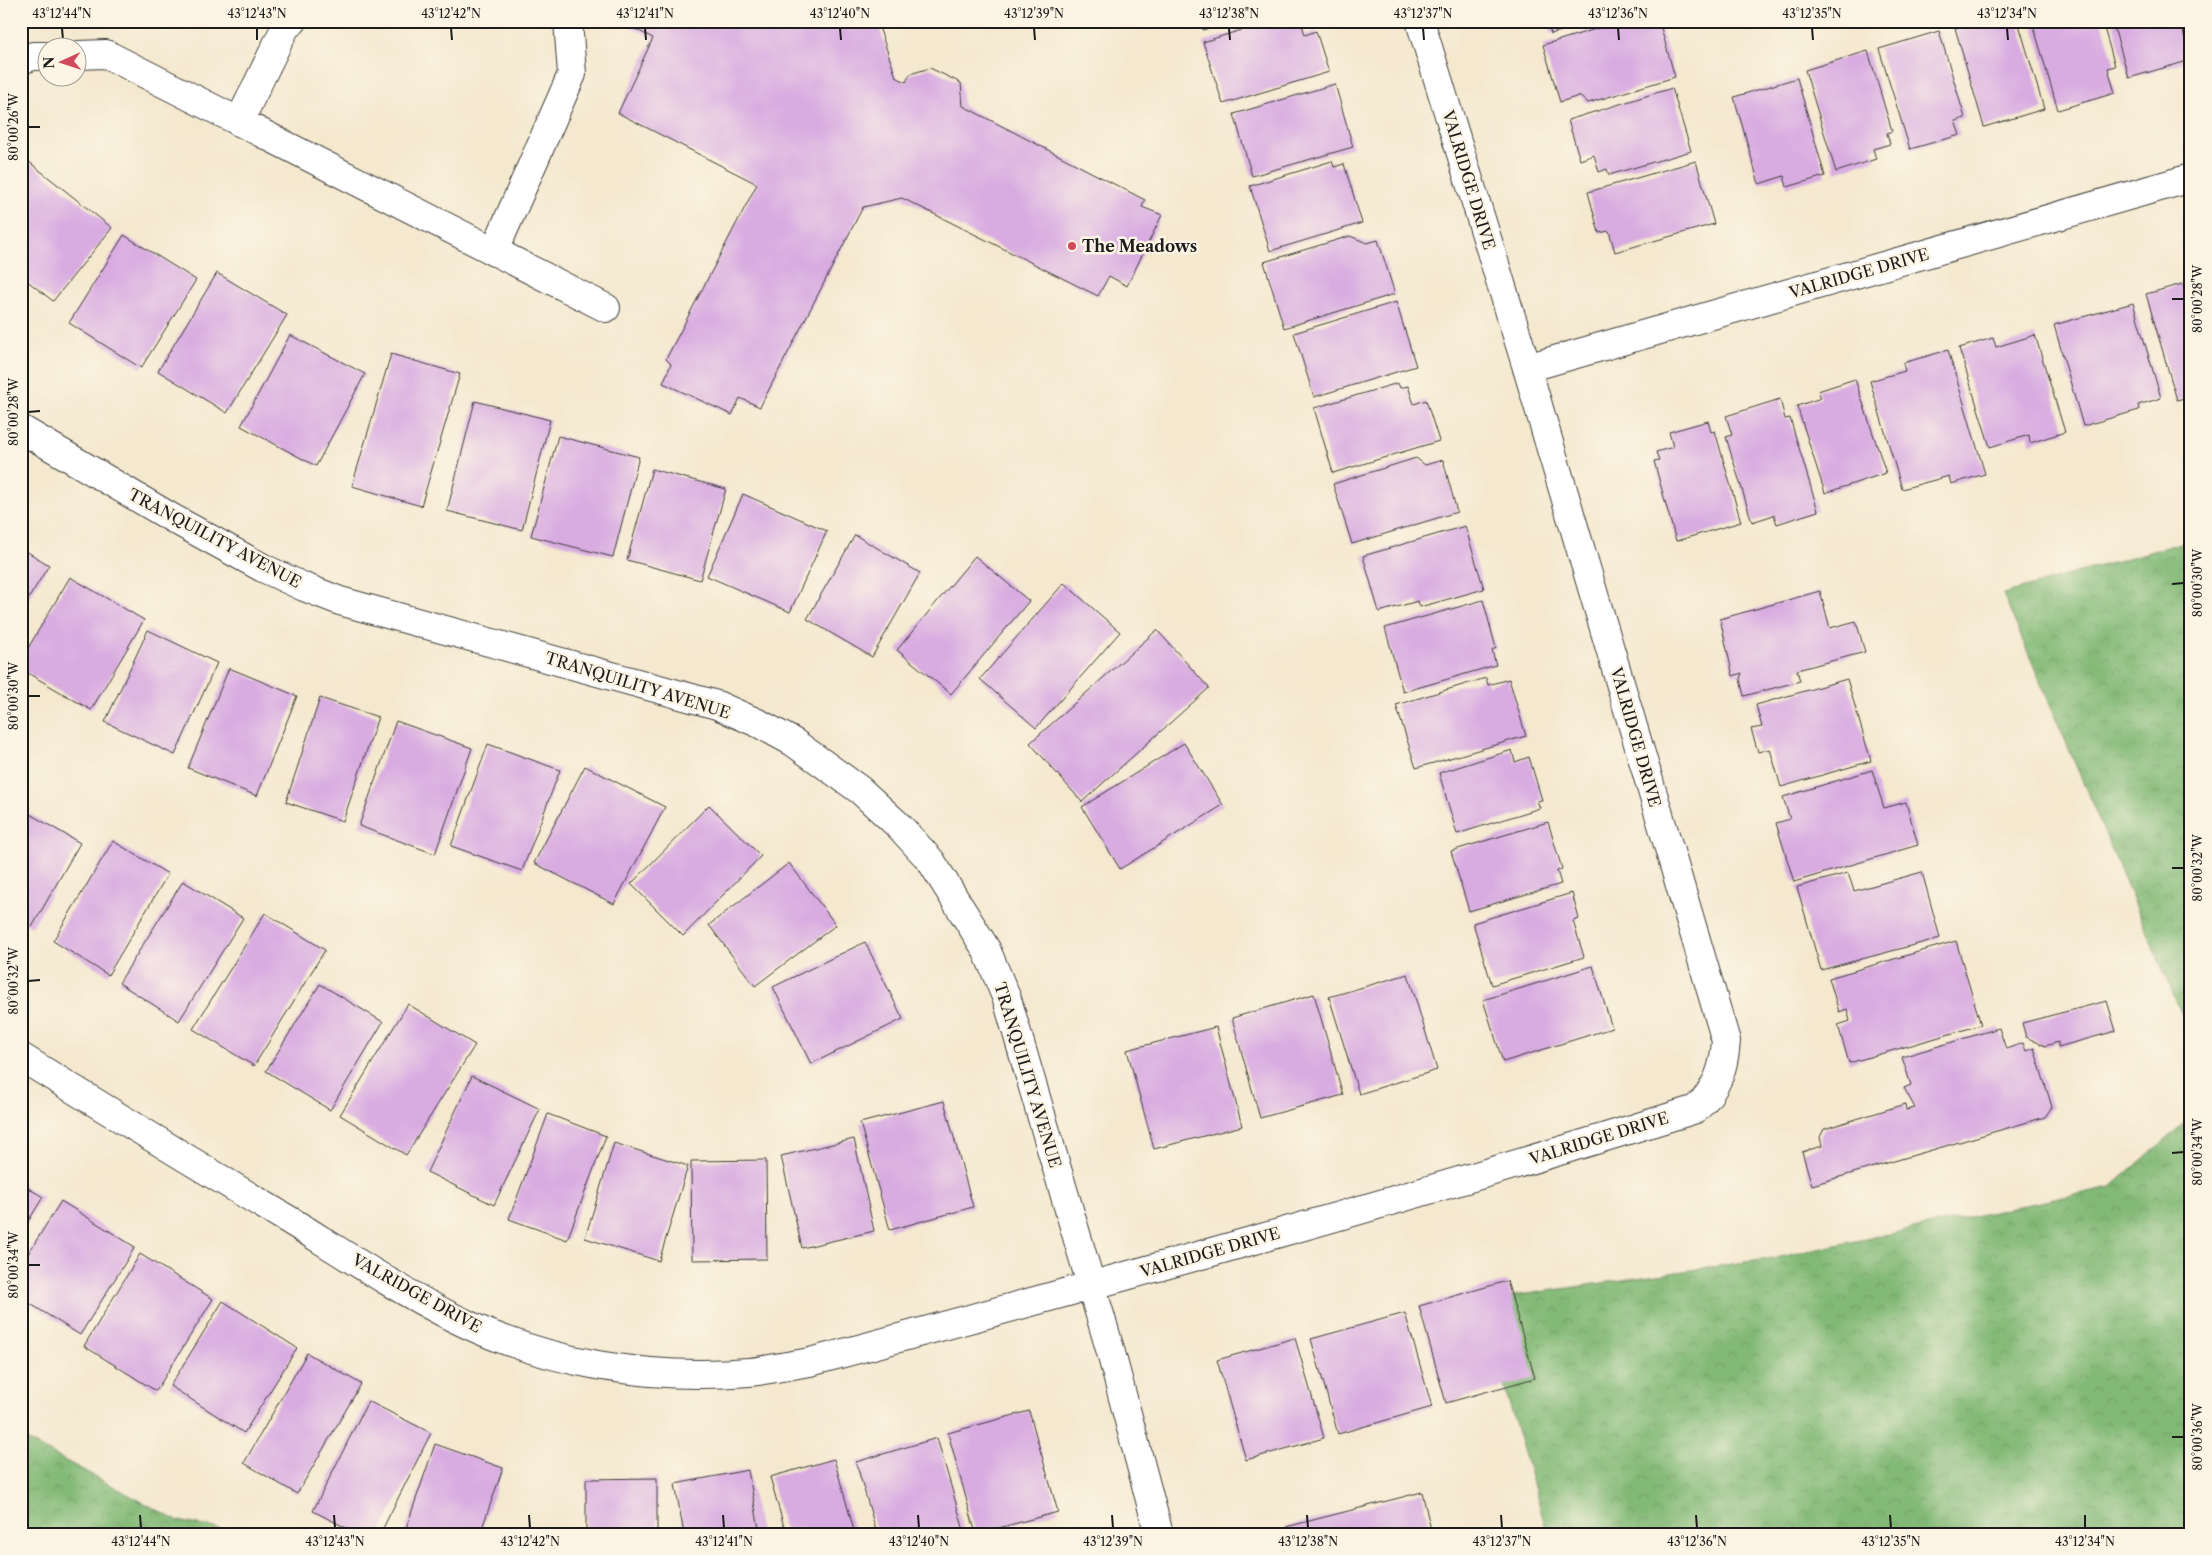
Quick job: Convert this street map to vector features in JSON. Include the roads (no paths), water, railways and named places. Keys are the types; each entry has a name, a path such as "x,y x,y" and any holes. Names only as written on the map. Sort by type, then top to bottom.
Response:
{"street":[{"path":"239,122 286,26 293,21"},
{"path":"494,252 572,74 568,21"},
{"name":"VALRIDGE DRIVE","path":"21,1057 281,1216 450,1315 530,1348 584,1362 675,1374 752,1372 810,1362 1092,1286 1584,1144 1696,1108 1708,1098 1716,1086 1724,1064 1726,1041 1526,368 1420,21"},
{"path":"88,55 106,54 606,308"},
{"path":"21,60 38,56"},
{"name":"VALRIDGE DRIVE","path":"1526,368 2191,178"},
{"name":"TRANQUILITY AVENUE","path":"21,429 172,518 263,568 304,587 340,601 717,705 760,724 793,742 860,790 900,827 931,861 986,949 1007,999 1092,1286 1159,1534"}],"place":[{"name":"The Meadows","path":"1072,246"}]}
